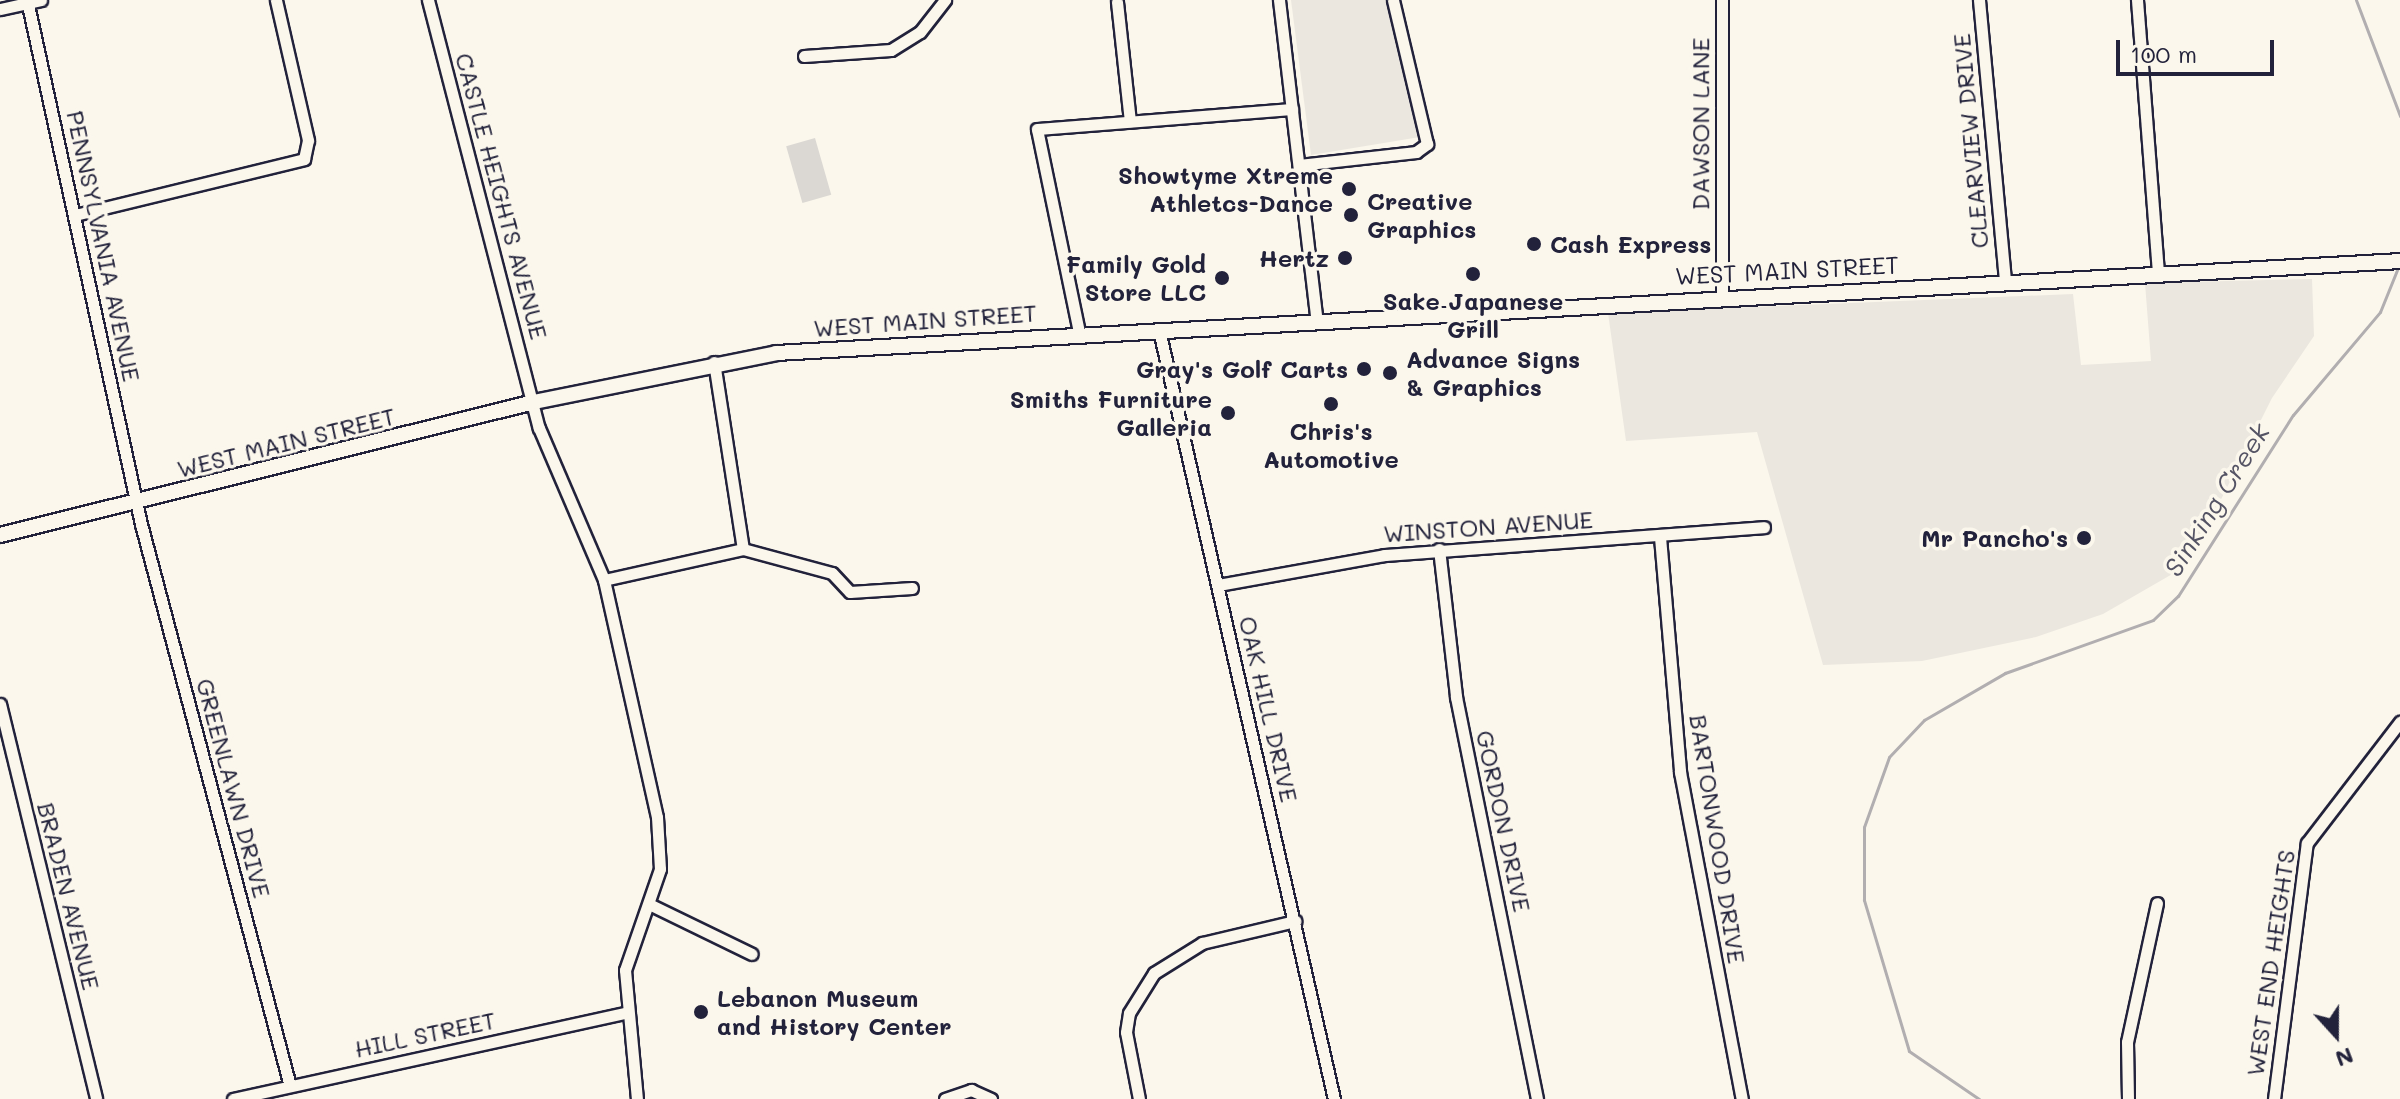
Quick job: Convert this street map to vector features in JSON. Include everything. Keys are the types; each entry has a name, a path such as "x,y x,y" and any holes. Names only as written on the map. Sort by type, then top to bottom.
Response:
{"main road":[{"name":"WEST MAIN STREET","path":"0,535 534,402 714,362 1079,332 1159,330 1316,317 2158,270 2400,261"}],"street":[{"path":"0,9 41,0"},
{"path":"75,215 304,159 308,140 276,0"},
{"name":"CASTLE HEIGHTS AVENUE","path":"428,0 534,402 604,580 661,840 649,904 629,945 628,1012 637,1099"},
{"path":"804,56 891,50 920,32 945,0"},
{"path":"1279,0 1316,317"},
{"path":"1299,165 1416,152 1427,144 1393,0"},
{"name":"DAWSON LANE","path":"1722,0 1722,296"},
{"name":"CLEARVIEW DRIVE","path":"1979,0 2005,278"},
{"path":"2137,0 2158,270"},
{"name":"PENNSYLVANIA AVENUE","path":"28,2 136,501"},
{"path":"1117,2 1130,121"},
{"path":"1079,332 1037,129 1292,109"},
{"name":"OAK HILL DRIVE","path":"1159,330 1334,1099"},
{"path":"714,362 743,549"},
{"name":"GREENLAWN DRIVE","path":"136,501 290,1086"},
{"name":"WINSTON AVENUE","path":"1218,585 1316,563 1439,549 1660,537 1764,527"},
{"name":"BARTONWOOD DRIVE","path":"1660,537 1680,772 1742,1099"},
{"path":"604,580 743,549 832,573 850,592 912,588"},
{"name":"GORDON DRIVE","path":"1439,549 1456,697 1537,1099"},
{"name":"BRADEN AVENUE","path":"0,704 96,1099"},
{"name":"WEST END HEIGHTS","path":"2274,1099 2307,843 2400,722"},
{"path":"2128,1099 2127,1042 2157,903"},
{"path":"649,904 752,954"},
{"path":"1139,1099 1126,1032 1129,1013 1154,973 1202,943 1295,921"},
{"name":"HILL STREET","path":"233,1099 628,1012"},
{"path":"945,1099 971,1090 991,1099"}],"shaded area":[{"path":"1291,0 1385,0 1420,137 1311,155"},
{"path":"815,138 831,195 802,203 786,146"},
{"path":"2312,279 2314,336 2272,398 2188,565 2103,614 2036,637 1922,661 1823,665 1757,432 1626,441 1608,313 2073,294 2081,365 2151,361 2145,283"}],"waterway":[{"name":"Sinking Creek","path":"2356,0 2400,116"},
{"name":"Sinking Creek","path":"1979,1099 1909,1051 1864,900 1864,827 1889,757 1924,720 2005,673 2153,620 2178,596 2293,415 2380,312 2399,265"}],"place":[{"name":"Showtyme Xtreme Athletcs-Dance","path":"1349,189"},
{"name":"Creative Graphics","path":"1351,215"},
{"name":"Cash Express","path":"1534,244"},
{"name":"Hertz","path":"1345,258"},
{"name":"Sake Japanese Grill","path":"1473,274"},
{"name":"Family Gold Store LLC","path":"1222,278"},
{"name":"Gray's Golf Carts","path":"1364,369"},
{"name":"Advance Signs & Graphics","path":"1390,373"},
{"name":"Chris's Automotive","path":"1331,404"},
{"name":"Smiths Furniture Galleria","path":"1228,413"},
{"name":"Mr Pancho's","path":"2084,538"},
{"name":"Lebanon Museum and History Center","path":"701,1012"}]}
